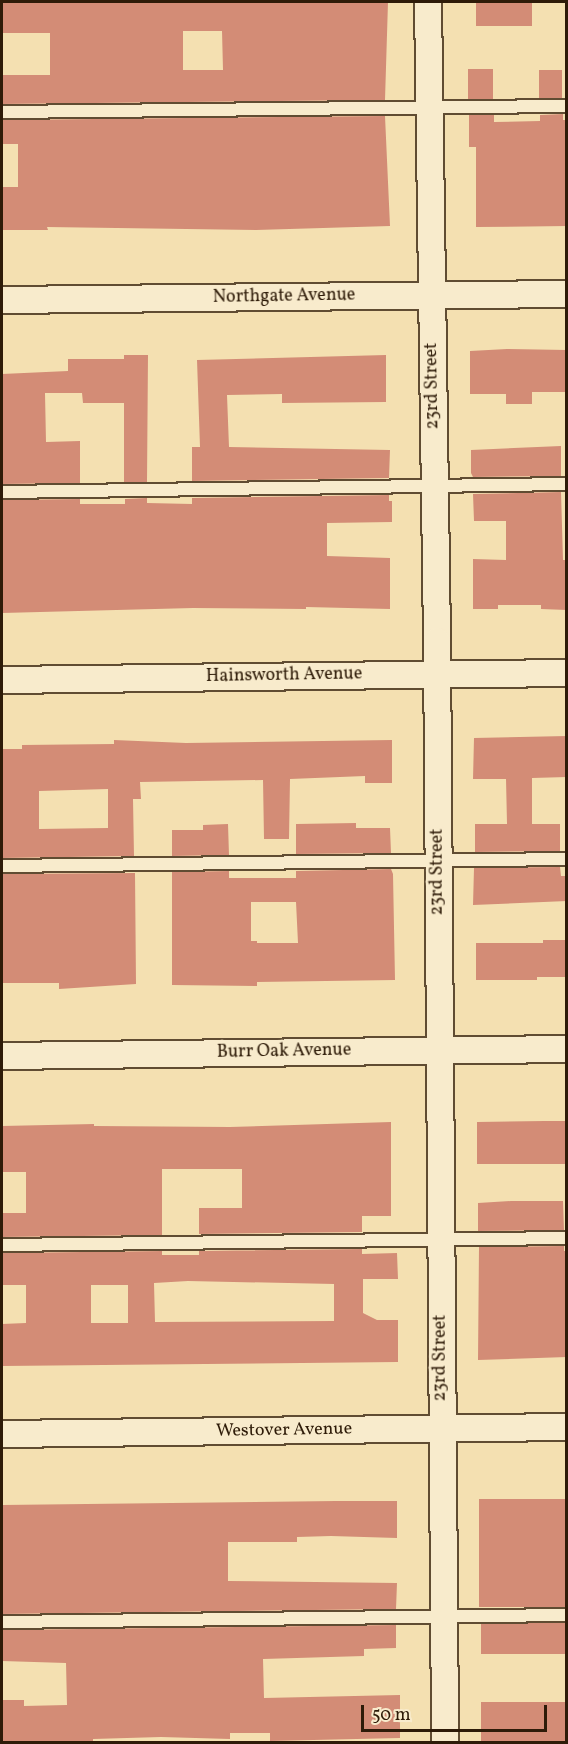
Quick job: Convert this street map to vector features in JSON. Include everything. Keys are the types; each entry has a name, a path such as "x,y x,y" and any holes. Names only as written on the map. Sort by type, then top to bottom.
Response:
{"street":[{"name":"23rd Street","path":"428,2 438,675 441,1428 445,1743"},
{"name":"Northgate Avenue","path":"2,300 567,294"},
{"name":"Hainsworth Avenue","path":"2,680 567,673"},
{"name":"Burr Oak Avenue","path":"2,1056 567,1049"},
{"name":"Westover Avenue","path":"2,1434 567,1427"}],"lane":[{"path":"2,112 567,106"},
{"path":"2,492 567,484"},
{"path":"2,866 567,859"},
{"path":"2,1245 567,1238"},
{"path":"2,1622 567,1615"}],"building":[{"path":"2,2 388,2 385,100 2,104 2,75 50,75 50,33 2,33","holes":["183,31 222,31 223,70 183,70"]},
{"path":"476,2 532,2 532,26 476,26"},
{"path":"468,69 493,69 493,99 468,99"},
{"path":"539,70 562,70 562,98 539,98"},
{"path":"563,114 563,120 567,120 567,226 476,227 476,147 469,147 469,115 494,115 494,122 540,121 540,115"},
{"path":"385,116 390,226 256,230 47,227 48,230 2,230 2,187 18,187 18,144 2,144 2,120"},
{"path":"567,350 567,392 532,392 532,404 506,404 506,394 470,394 470,351"},
{"path":"124,355 148,355 147,482 124,482 124,403 83,403 82,393 45,393 46,442 80,441 80,483 2,484 2,374 68,371 68,359 124,359"},
{"path":"386,355 386,402 282,403 282,394 227,395 229,447 390,450 389,478 192,481 192,447 200,447 197,360"},
{"path":"561,446 561,476 473,477 471,473 471,450"},
{"path":"561,492 563,560 567,560 567,610 541,609 541,605 498,605 498,609 473,609 473,559 506,560 506,521 474,521 473,494"},
{"path":"389,495 389,501 392,501 392,522 327,523 327,556 390,558 390,609 193,608 2,613 2,500 80,499 80,504 125,504 125,499 147,498 147,503 192,504 192,498"},
{"path":"567,736 567,777 532,778 532,824 560,824 560,851 475,852 475,824 507,824 506,779 473,779 474,738"},
{"path":"114,740 186,743 392,740 392,783 365,783 365,776 290,779 289,839 264,839 263,780 140,782 141,799 133,799 134,856 2,858 2,749 22,749 22,745 114,744","holes":["108,789 108,828 39,829 39,791"]},
{"path":"356,823 356,828 390,828 391,853 296,854 296,824"},
{"path":"228,824 229,855 172,856 172,830 203,830 203,825"},
{"path":"560,867 561,876 567,876 567,901 473,905 474,868"},
{"path":"391,869 393,874 395,980 257,982 257,986 172,985 172,872 229,871 229,878 296,878 296,871","holes":["251,902 296,902 298,943 251,941"]},
{"path":"135,873 136,984 59,989 59,983 2,983 2,874"},
{"path":"543,940 567,940 567,977 537,977 537,980 476,980 476,943 543,943"},
{"path":"567,1121 567,1164 477,1164 477,1122"},
{"path":"391,1122 391,1216 362,1216 362,1232 199,1234 199,1208 242,1208 242,1169 162,1169 162,1235 2,1237 2,1213 26,1213 26,1172 2,1172 2,1126 94,1124 94,1126 230,1127"},
{"path":"563,1201 564,1230 478,1231 478,1203"},
{"path":"564,1246 564,1251 567,1251 567,1357 478,1360 479,1247"},
{"path":"362,1249 362,1254 397,1253 398,1279 363,1279 363,1313 377,1320 398,1320 398,1362 2,1366 2,1324 26,1323 26,1285 2,1285 2,1253 162,1251 162,1255 199,1255 199,1251","holes":["188,1281 334,1284 334,1321 155,1322 154,1283","91,1285 128,1285 128,1323 91,1323"]},
{"path":"479,1499 566,1499 566,1607 479,1607"},
{"path":"397,1501 397,1538 331,1536 297,1537 297,1542 228,1542 228,1581 397,1583 396,1609 2,1614 2,1505"},
{"path":"481,1623 566,1623 566,1654 481,1654"},
{"path":"396,1625 396,1648 364,1649 364,1656 263,1659 264,1698 400,1695 400,1738 270,1741 270,1733 230,1733 230,1739 161,1737 93,1739 93,1741 2,1741 2,1700 24,1700 24,1706 67,1705 66,1663 2,1661 2,1630"},
{"path":"481,1702 566,1702 566,1742 481,1742"}]}
